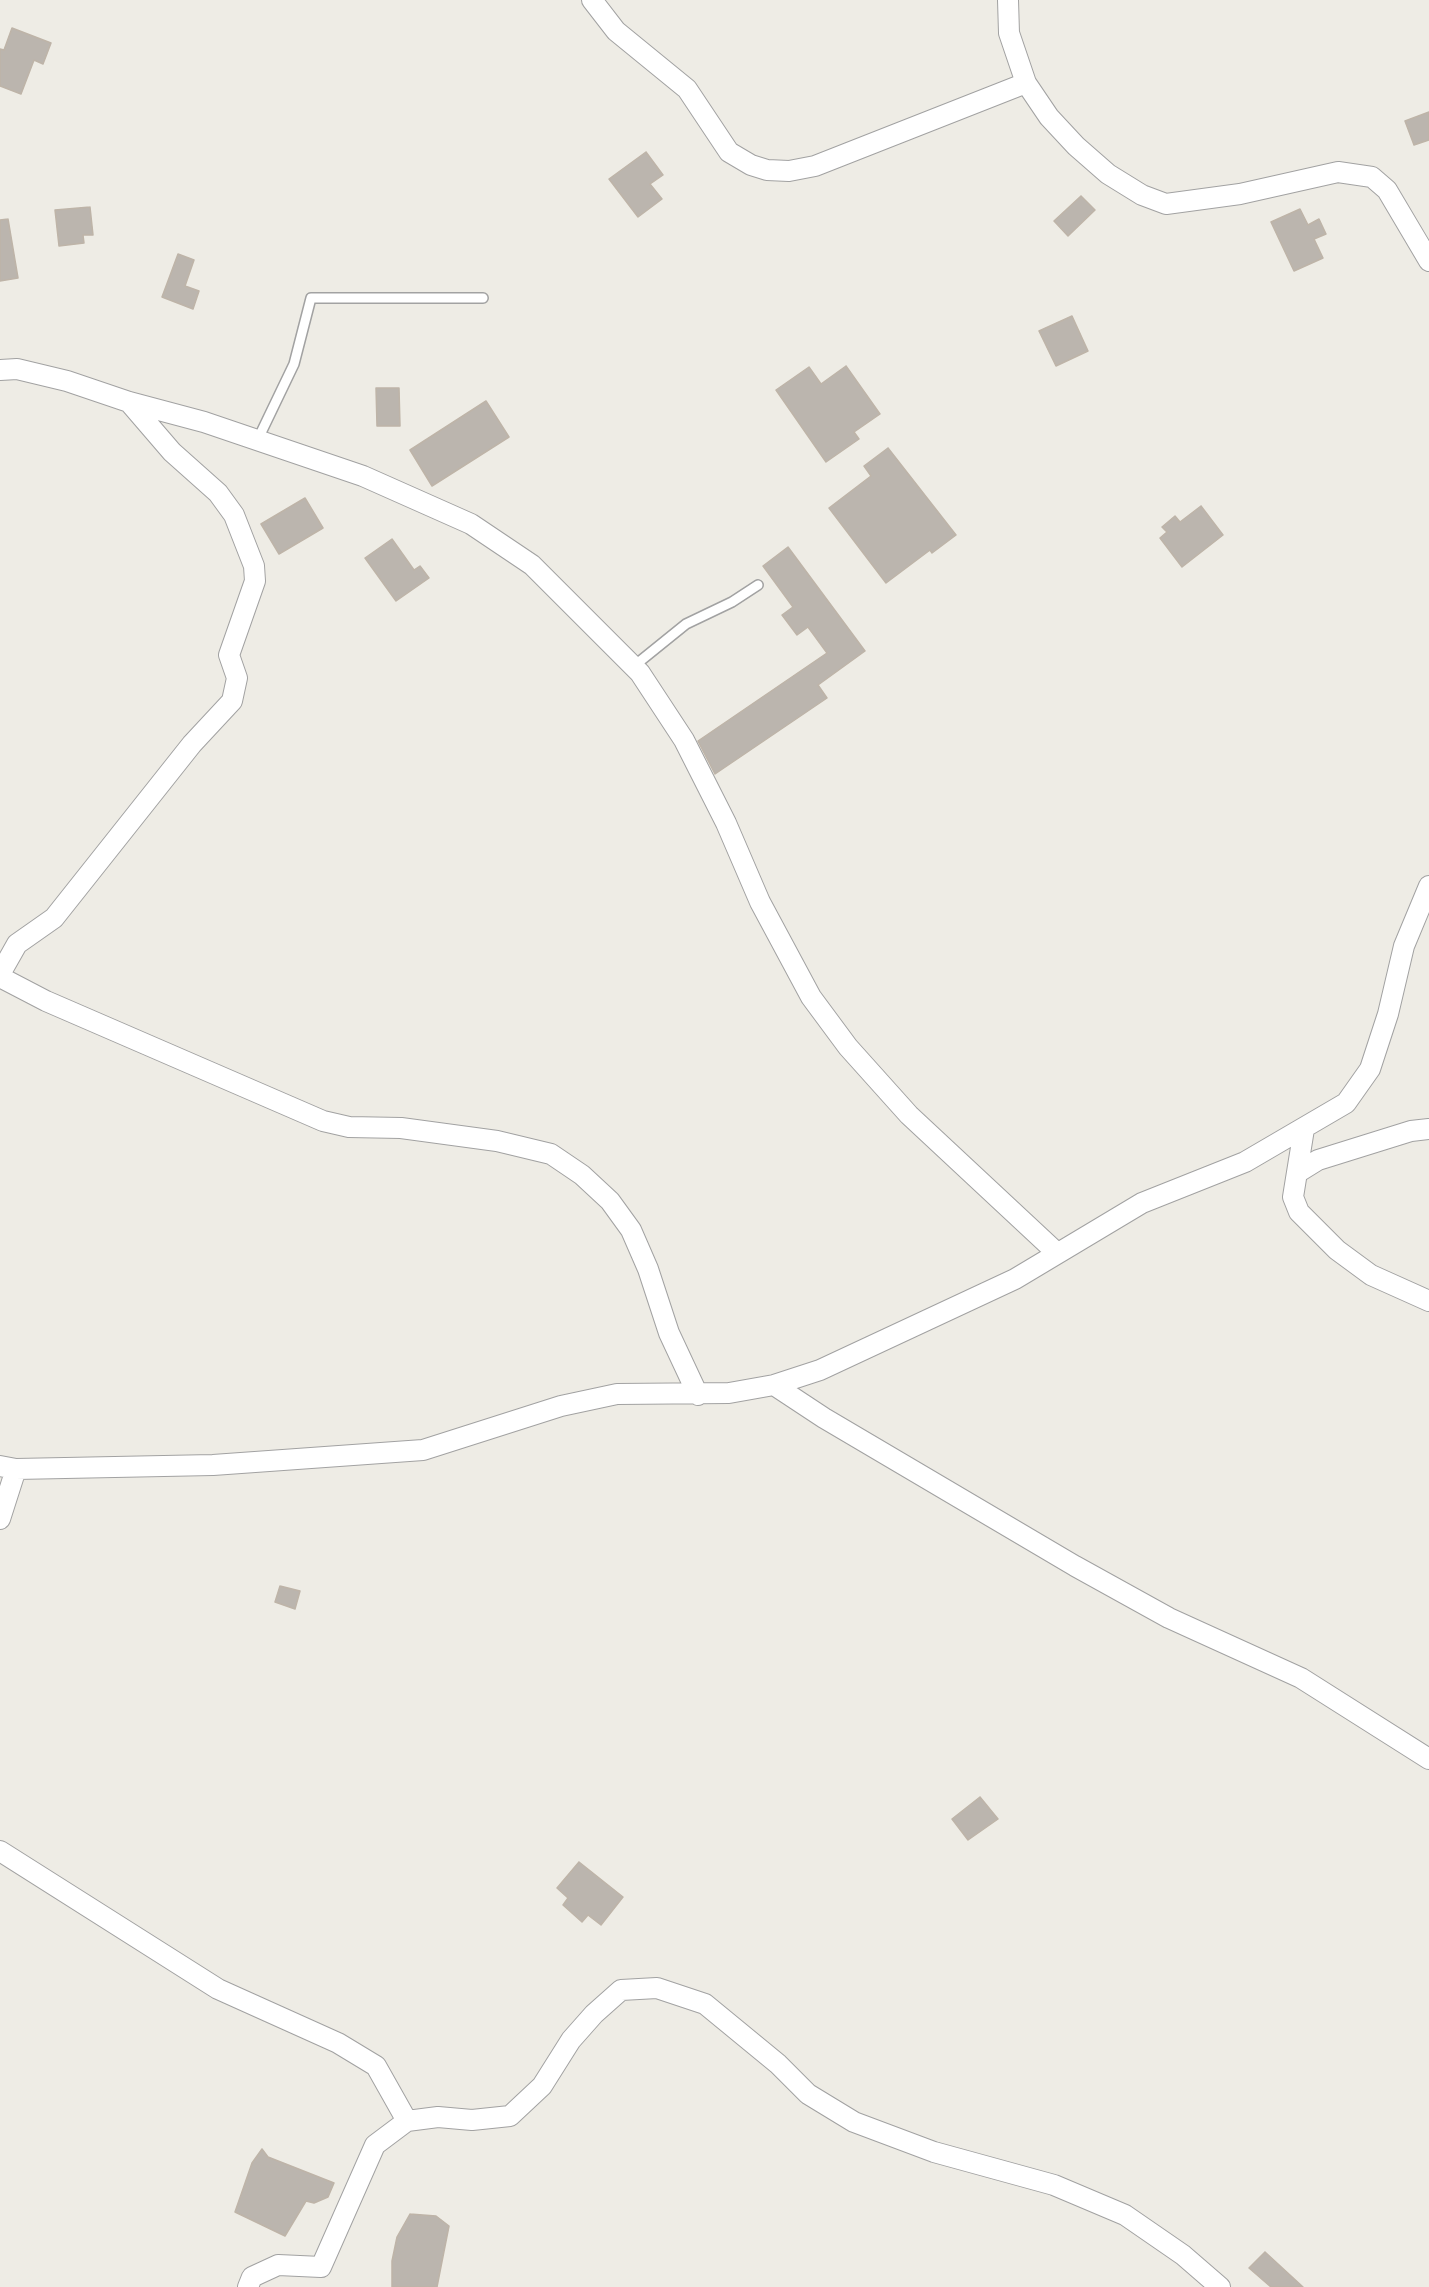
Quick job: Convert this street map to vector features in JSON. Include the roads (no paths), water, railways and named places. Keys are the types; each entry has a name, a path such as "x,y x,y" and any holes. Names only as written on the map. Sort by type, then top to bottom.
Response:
{"street":[{"path":"591,0 616,31 687,89 729,152 751,165 767,170 789,171 815,166 1026,83"},
{"path":"1008,0 1009,33 1026,83 1049,117 1076,146 1108,174 1143,195 1166,204 1187,203 1240,194 1338,172 1372,177 1387,190 1429,261"},
{"path":"0,370 27,371 258,439 363,476 471,524 532,565 634,666 684,740 726,824 760,902 811,997 848,1047 909,1115 1057,1253"},
{"path":"129,402 172,452 218,493 234,515 254,566 255,581 229,656 237,678 231,701 192,744 61,910 18,944 0,975 46,1001 323,1121 349,1127 401,1128 497,1141 551,1154 610,1201 631,1230 648,1269 669,1333 698,1395"},
{"path":"0,1519 8,1468 213,1465 423,1450 561,1406 617,1394 729,1394 774,1385 820,1370 899,1335 1015,1279 1142,1203 1245,1161 1346,1103 1370,1069 1388,1014 1404,946 1429,885"},
{"path":"1304,1129 1293,1197 1299,1212 1312,1228 1337,1250 1371,1275 1429,1302"},
{"path":"1297,1173 1318,1160 1411,1131 1429,1129"},
{"path":"774,1385 824,1418 1075,1566 1169,1618 1301,1678 1429,1759"},
{"path":"0,1851 218,1989 338,2043 376,2066 407,2121"},
{"path":"248,2287 252,2277 278,2265 321,2266 375,2145 407,2121 438,2117 472,2120 510,2116 542,2086 572,2040 621,1990 657,1988 705,2004 778,2064 808,2094 854,2122 934,2152 1054,2185 1125,2215 1183,2255 1220,2287"}],"lane":[{"path":"258,439 294,364 311,298 483,298"},
{"path":"634,666 686,624 732,602 758,585"}]}
